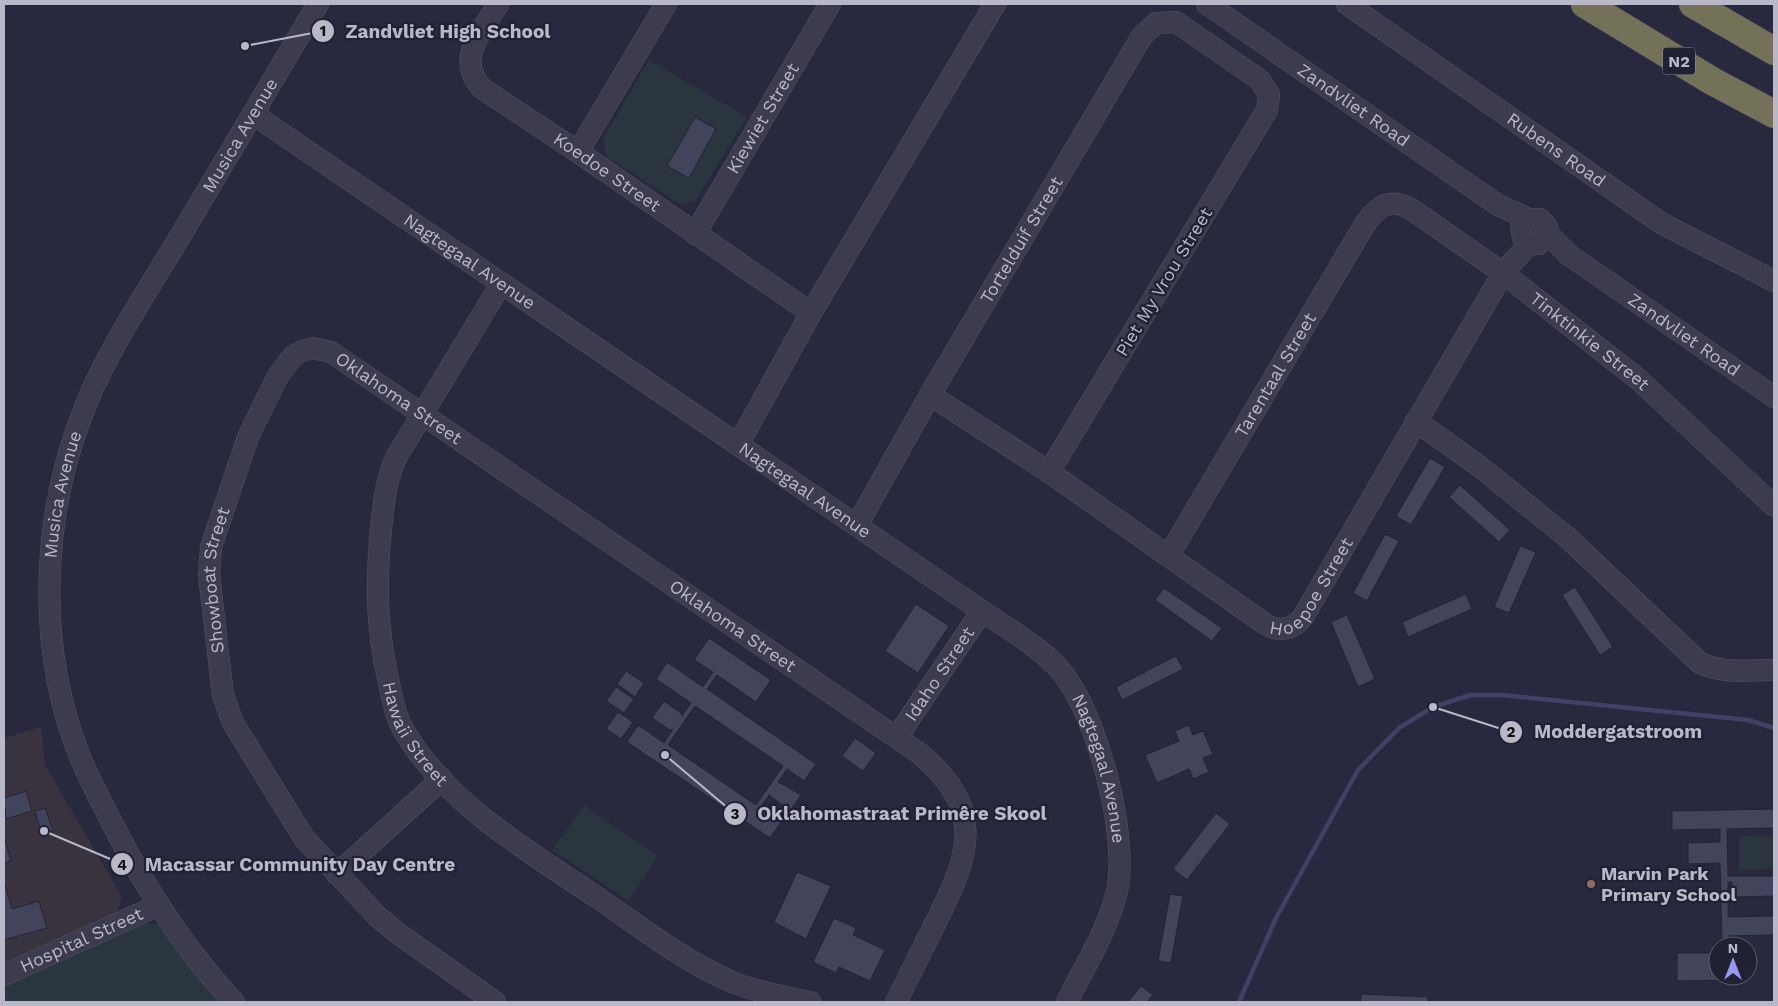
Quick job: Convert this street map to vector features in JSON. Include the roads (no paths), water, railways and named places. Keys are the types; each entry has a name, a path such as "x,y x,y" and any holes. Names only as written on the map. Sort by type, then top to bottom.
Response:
{"highway":[{"name":"N2","path":"1585,4 1712,81 1774,114"},
{"path":"1693,4 1774,51"}],"street":[{"name":"Musica Avenue","path":"234,1002 201,966 159,905 116,831 93,786 69,725 58,680 51,634 50,554 61,483 78,426 93,388 119,340 318,4"},
{"name":"Koedoe Street","path":"498,4 472,49 470,57 471,74 483,89 578,152 811,313"},
{"path":"578,152 666,4"},
{"name":"Kiewiet Street","path":"695,234 830,4"},
{"path":"738,445 811,313 995,4"},
{"name":"Zandvliet Road","path":"1207,4 1498,205 1531,235 1570,254 1774,397"},
{"name":"Rubens Road","path":"1347,4 1660,223 1774,280"},
{"name":"Tortelduif Street","path":"857,526 930,395 1142,36 1156,23 1176,22 1220,50 1260,80 1265,88"},
{"path":"1220,50 1236,24"},
{"name":"Piet My Vrou Street","path":"1049,472 1262,120 1269,95 1265,88"},
{"name":"Nagtegaal Avenue","path":"253,114 982,611 1046,656 1061,670 1084,709 1094,735 1114,805 1119,866 1118,889 1107,921 1067,1002"},
{"name":"Tinktinkie Street","path":"1389,202 1411,209 1508,267 1638,379 1774,506"},
{"name":"Tarentaal Street","path":"1169,555 1364,224 1377,208 1389,202"},
{"name":"Hoepoe Street","path":"930,395 1049,472 1271,627 1278,629 1293,627 1302,617 1508,267 1531,235"},
{"name":"Hawaii Street","path":"501,284 397,456 389,476 377,569 377,605 386,667 398,716 412,743 442,780 476,811 526,848 697,964 742,985 810,1002"},
{"name":"Oklahoma Street","path":"313,348 331,352 896,737 926,758 947,780 961,808 965,850 958,878 896,1002"},
{"name":"Showboat Street","path":"313,348 293,356 286,364 254,421 211,547 209,575 222,696 233,723 304,838 337,874 396,932 495,1002"},
{"path":"1416,421 1474,462 1560,532 1700,663 1719,670 1774,670"},
{"name":"Idaho Street","path":"896,737 982,611"},
{"path":"337,874 442,780"},
{"name":"Hospital Street","path":"4,975 159,905"}],"waterway":[{"path":"1239,1002 1276,918 1358,770 1399,728 1433,707 1471,695 1502,695 1748,720 1774,728"}],"place":[{"name":"Zandvliet High School","path":"245,46"},
{"name":"Moddergatstroom","path":"1433,707"},
{"name":"Oklahomastraat Primêre Skool","path":"665,755"},
{"name":"Macassar Community Day Centre","path":"44,831"},
{"name":"Marvin Park Primary School","path":"1591,884"}]}
